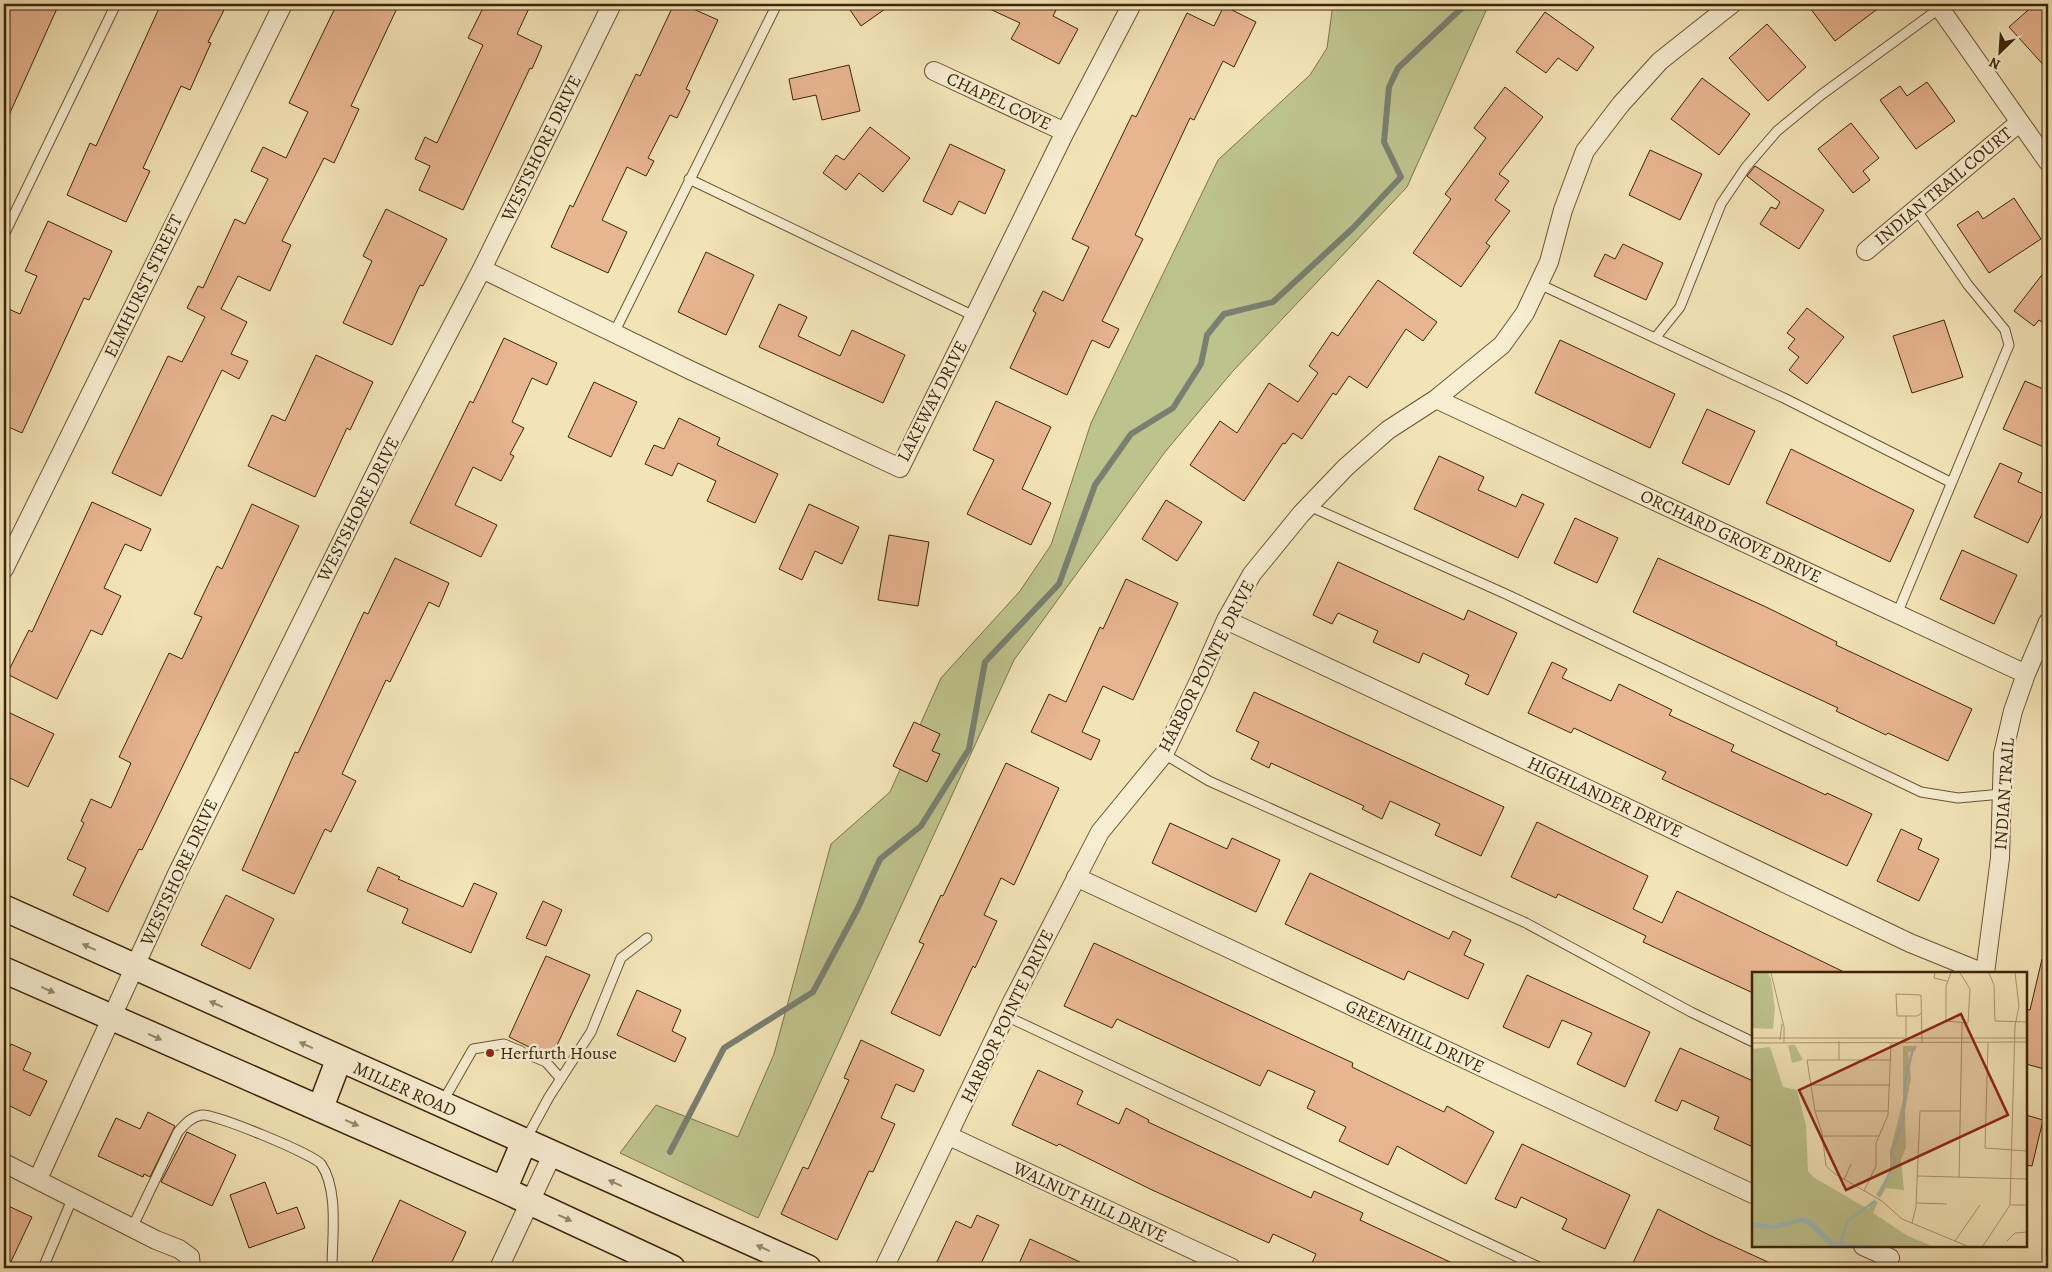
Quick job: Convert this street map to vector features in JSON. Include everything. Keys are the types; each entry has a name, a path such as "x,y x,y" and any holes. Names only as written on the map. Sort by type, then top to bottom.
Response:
{"main road":[{"name":"MILLER ROAD","path":"4,908 134,968 808,1268"},
{"path":"4,970 504,1189 672,1268"},
{"path":"320,1109 338,1059"},
{"path":"504,1189 524,1142"}],"street":[{"name":"ELMHURST STREET","path":"4,569 283,4"},
{"name":"WESTSHORE DRIVE","path":"38,1179 181,865 390,444 482,270 612,4"},
{"name":"LAKEWAY DRIVE","path":"482,270 900,468 1065,132 1132,4"},
{"name":"HARBOR POINTE DRIVE","path":"884,1268 1006,1016 1076,877 1100,832 1164,754 1199,682 1226,620 1252,574 1309,506 1346,467 1388,430 1436,399 1502,345 1525,313 1549,262 1563,210 1585,151 1620,104 1660,61 1732,4"},
{"path":"1938,6 2048,162"},
{"name":"CHAPEL COVE","path":"934,71 1065,132"},
{"name":"INDIAN TRAIL COURT","path":"1866,251 2020,122"},
{"name":"ORCHARD GROVE DRIVE","path":"1436,399 2026,674"},
{"name":"HIGHLANDER DRIVE","path":"1226,620 1573,782 1910,943 1982,972"},
{"name":"INDIAN TRAIL","path":"1985,972 2000,858 2003,754 2013,711 2048,622"},
{"name":"GREENHILL DRIVE","path":"1076,877 1752,1194"},
{"name":"WALNUT HILL DRIVE","path":"949,1136 1232,1268"},
{"path":"499,1268 552,1155"},
{"path":"4,1163 132,1228 179,1249 190,1257 191,1268"},
{"path":"1865,1247 1890,1257"}],"lane":[{"path":"4,235 116,4"},
{"path":"614,333 777,4"},
{"path":"1656,337 1680,308 1722,204 1746,167 1777,131 1938,6"},
{"path":"689,180 974,316"},
{"path":"1897,614 1950,482 2009,345 2005,330 1968,285 1916,209"},
{"path":"1539,284 1786,399 1950,482"},
{"path":"1309,506 1508,595 1920,792 1958,798 2002,794"},
{"path":"1164,754 1209,782 1526,922 1691,1012 1752,1042"},
{"path":"524,1142 591,1032 621,958 647,938"},
{"path":"1006,1016 1540,1268"},
{"path":"440,1105 473,1049 504,1044 521,1051"},
{"path":"534,1057 546,1062 561,1079"},
{"path":"132,1228 178,1132 189,1120 204,1114 282,1142 320,1162 332,1194 332,1268"},
{"path":"43,1268 73,1197"}],"green space":[{"path":"1333,4 1489,4 1407,187 1233,371 1165,452 1014,660 758,1218 620,1153 656,1105 738,1137 774,1054 831,844 890,792 941,678 1020,591 1051,545 1091,423 1218,160 1310,75 1327,48"}],"building":[{"path":"4,4 59,4 4,126"},
{"path":"161,4 227,4 208,42 211,43 190,90 181,86 143,168 150,171 126,222 67,195 90,143 96,146"},
{"path":"337,4 399,4 351,106 359,109 334,163 324,158 282,241 291,245 270,291 238,276 221,309 247,322 231,354 248,361 239,379 222,370 161,496 112,473 168,356 182,362 205,317 187,308 198,286 203,288 235,219 245,224 268,179 251,171 263,147 286,158 308,112 289,103"},
{"path":"485,4 531,4 517,34 542,46 463,210 419,190 430,166 415,159 425,137 437,143 483,45 468,38"},
{"path":"674,4 682,4 718,20 686,89 690,91 677,118 670,115 648,158 654,161 646,176 627,167 602,220 627,232 608,273 551,247 570,205 573,207 636,74 640,76"},
{"path":"846,4 892,4 861,26"},
{"path":"979,4 1059,4 1053,16 1078,29 1059,64 1011,39 1020,23"},
{"path":"1807,4 1884,4 1835,41"},
{"path":"2035,4 2048,4 2048,70 2009,27"},
{"path":"1224,6 1256,22 1234,67 1223,61 1194,120 1190,118 1135,235 1143,239 1102,321 1119,329 1109,348 1092,340 1067,395 1010,368 1036,313 1033,311 1043,291 1063,301 1089,247 1072,239 1132,115 1136,117 1187,13 1214,26"},
{"path":"1545,12 1594,47 1577,71 1558,58 1546,73 1516,52"},
{"path":"1767,24 1806,67 1768,101 1729,58"},
{"path":"849,65 860,111 822,120 816,95 793,100 789,79"},
{"path":"1702,78 1750,114 1719,155 1671,119"},
{"path":"1927,82 1955,121 1916,149 1880,100 1900,86 1907,96"},
{"path":"1505,87 1543,117 1499,174 1509,181 1495,200 1510,211 1486,243 1490,246 1461,287 1413,253 1451,199 1445,194 1486,138 1474,128"},
{"path":"1851,123 1879,158 1863,171 1870,180 1853,193 1818,149"},
{"path":"870,127 910,158 883,192 859,173 846,190 823,173 836,155 844,160"},
{"path":"950,144 1005,170 985,214 959,201 952,215 923,201"},
{"path":"1650,150 1702,174 1680,220 1629,195"},
{"path":"1755,166 1824,210 1799,249 1760,224 1771,207 1776,209 1780,202 1747,176"},
{"path":"2014,198 2041,239 1989,273 1957,225 1978,211 1983,219"},
{"path":"386,209 447,239 423,286 420,285 392,345 343,323 372,261 363,256"},
{"path":"48,221 112,251 89,300 84,298 22,433 4,425 4,307 20,314 37,276 25,271"},
{"path":"1623,244 1663,263 1646,300 1594,276 1605,254 1615,259"},
{"path":"706,252 754,275 726,335 678,312"},
{"path":"2048,267 2048,326 2039,320 2034,326 2014,311"},
{"path":"1378,280 1437,322 1423,341 1406,329 1367,388 1349,376 1336,395 1333,393 1302,439 1293,433 1285,444 1283,443 1244,501 1190,465 1220,421 1237,433 1269,383 1298,402 1318,373 1309,366 1332,332 1338,336"},
{"path":"779,304 807,317 798,336 840,356 852,330 905,355 883,403 759,347"},
{"path":"1807,308 1844,337 1807,384 1789,370 1799,357 1788,348 1795,339 1787,333"},
{"path":"1944,320 1963,377 1912,393 1893,336"},
{"path":"504,338 557,363 547,385 532,378 512,422 524,428 510,454 514,456 501,481 473,467 455,505 497,525 481,557 410,523 470,401 473,403"},
{"path":"1560,340 1675,394 1650,448 1535,393"},
{"path":"316,355 373,382 350,430 347,428 315,497 248,466 272,415 285,421"},
{"path":"2025,381 2048,391 2048,449 2003,429"},
{"path":"594,382 637,402 611,457 568,437"},
{"path":"996,401 1051,427 1022,489 1051,503 1031,545 967,514 994,460 973,450"},
{"path":"1707,409 1755,431 1729,485 1682,463"},
{"path":"679,418 720,438 717,445 778,474 755,523 707,501 716,481 678,463 672,476 645,464 654,445 664,449"},
{"path":"1791,449 1914,510 1890,562 1766,503"},
{"path":"1439,456 1484,477 1478,490 1516,507 1522,494 1544,504 1518,558 1414,509"},
{"path":"2000,463 2022,473 2018,482 2048,496 2048,502 2028,543 1974,517"},
{"path":"1166,500 1202,522 1177,561 1142,539"},
{"path":"92,502 151,529 141,551 125,544 104,588 121,596 102,635 91,630 57,699 7,674 29,630 32,632"},
{"path":"252,504 299,526 142,850 139,849 108,912 73,895 86,868 67,859 84,823 81,821 91,799 111,808 131,763 119,757 169,653 182,659 202,617 194,614 217,566 222,569"},
{"path":"809,504 859,527 842,564 815,551 802,580 779,569"},
{"path":"1575,518 1618,538 1597,583 1554,563"},
{"path":"889,535 929,542 918,606 878,600"},
{"path":"1962,550 2017,575 1994,624 1940,599"},
{"path":"395,558 449,583 439,607 429,602 390,682 386,680 342,774 356,781 331,832 325,829 294,894 242,870 295,752 298,753 364,612 368,614"},
{"path":"1658,558 1766,607 1837,642 1836,645 1972,709 1948,761 1888,733 1886,735 1836,711 1838,708 1633,612"},
{"path":"1338,562 1464,620 1468,610 1517,633 1488,695 1465,684 1469,675 1423,653 1419,663 1373,642 1378,631 1338,613 1332,624 1313,615"},
{"path":"1126,579 1178,603 1133,700 1103,686 1082,732 1100,740 1091,760 1031,732 1049,694 1066,702 1100,627 1103,629"},
{"path":"1552,662 1567,669 1562,678 1611,701 1619,684 1672,710 1669,715 1734,745 1731,751 1872,814 1847,866 1662,779 1666,772 1574,728 1571,733 1528,713"},
{"path":"1254,692 1504,807 1481,856 1435,835 1440,824 1390,801 1382,819 1362,809 1364,806 1271,763 1269,768 1251,759 1259,742 1236,731"},
{"path":"10,713 54,734 28,787 4,775 4,725"},
{"path":"914,722 940,734 932,751 940,754 927,782 893,766"},
{"path":"1006,763 1059,788 1014,885 1001,878 984,915 997,921 975,968 973,966 940,1036 891,1013 924,944 919,942"},
{"path":"1537,822 1648,876 1633,909 1662,923 1677,891 1844,972 1752,972 1752,993 1643,942 1646,936 1558,894 1556,898 1511,877"},
{"path":"1170,823 1227,849 1232,838 1280,860 1256,912 1152,863"},
{"path":"1901,829 1922,839 1918,849 1939,859 1919,901 1877,881"},
{"path":"378,867 400,877 398,879 463,907 474,883 497,893 471,953 402,923 408,909 367,891"},
{"path":"1310,873 1449,939 1453,931 1471,940 1464,955 1484,964 1468,999 1408,971 1404,980 1285,924"},
{"path":"226,895 274,919 250,969 201,945"},
{"path":"543,901 562,910 546,946 526,938"},
{"path":"1094,943 1353,1063 1352,1067 1444,1112 1447,1106 1494,1132 1466,1184 1397,1146 1388,1165 1339,1141 1346,1127 1307,1108 1315,1091 1268,1070 1260,1086 1117,1019 1112,1028 1064,1006"},
{"path":"546,956 590,975 551,1058 509,1037"},
{"path":"2042,959 2048,960 2048,1070 2027,1064 2027,1009 2030,1010"},
{"path":"1527,975 1650,1032 1625,1087 1577,1064 1592,1033 1562,1020 1549,1048 1503,1027"},
{"path":"637,990 681,1010 672,1031 686,1038 675,1062 617,1035"},
{"path":"861,1040 924,1070 914,1092 896,1084 881,1118 895,1124 873,1172 869,1171 837,1240 781,1214 803,1167 808,1169 849,1080 844,1078"},
{"path":"11,1044 31,1053 23,1070 47,1081 30,1116 4,1103 4,1059"},
{"path":"1680,1048 1752,1081 1752,1147 1714,1129 1719,1117 1682,1100 1677,1111 1655,1101"},
{"path":"1038,1070 1083,1091 1077,1104 1119,1124 1126,1108 1149,1120 1148,1122 1311,1198 1314,1191 1363,1213 1360,1220 1463,1268 1324,1268 1312,1263 1316,1254 1273,1234 1269,1243 1150,1189 1059,1144 1057,1146 1012,1125"},
{"path":"148,1112 175,1126 150,1177 144,1174 143,1177 98,1156 116,1118 140,1129"},
{"path":"2027,1115 2043,1120 2032,1166 2027,1165"},
{"path":"187,1132 236,1155 212,1206 161,1182"},
{"path":"1522,1144 1630,1195 1605,1249 1562,1229 1567,1219 1521,1197 1516,1208 1495,1199"},
{"path":"265,1182 277,1214 297,1207 305,1228 249,1248 230,1195"},
{"path":"400,1200 466,1232 449,1268 369,1268"},
{"path":"4,1204 32,1217 8,1268 4,1268"},
{"path":"1658,1209 1781,1268 1644,1268 1633,1263"},
{"path":"977,1215 999,1225 979,1268 934,1268 956,1221 971,1228"},
{"path":"1030,1239 1093,1268 1017,1268"}],"waterway":[{"path":"670,1152 724,1048 813,992 858,908 880,859 921,826 969,749 985,662 1059,584 1095,485 1131,434 1173,408 1201,364 1207,335 1224,314 1273,302 1353,228 1401,177 1384,142 1389,87 1398,68 1466,4"}],"place":[{"name":"Herfurth House","path":"490,1053"}]}
